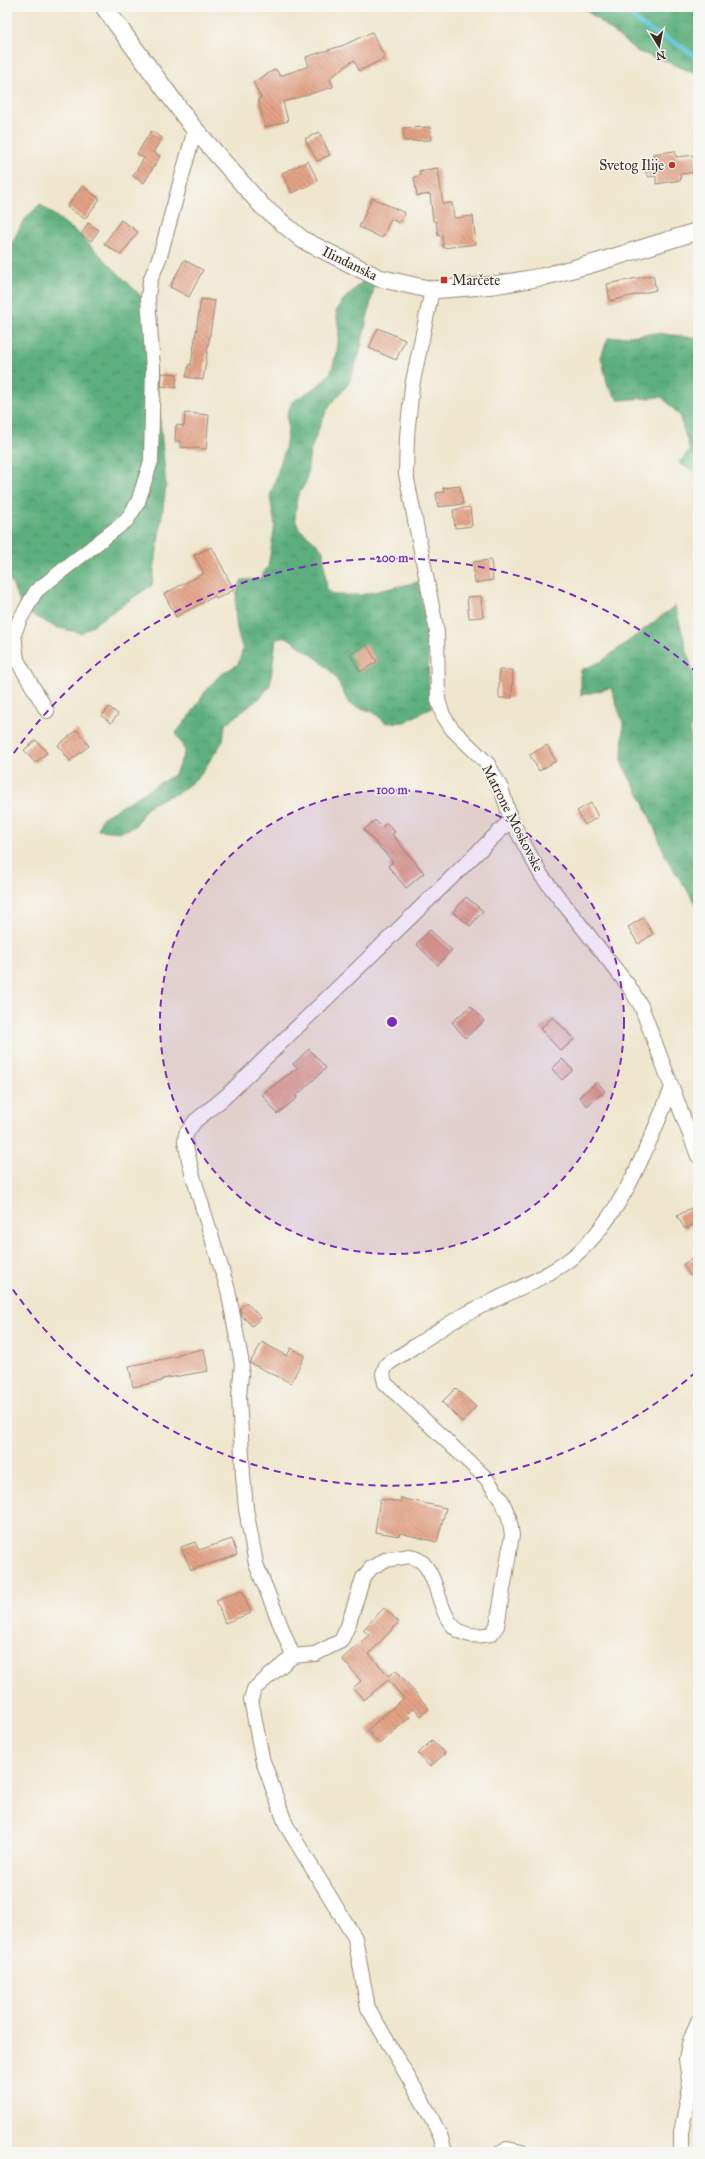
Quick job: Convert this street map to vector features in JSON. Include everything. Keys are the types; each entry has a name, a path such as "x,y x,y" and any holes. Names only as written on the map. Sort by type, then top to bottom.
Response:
{"street":[{"name":"Ilindanska","path":"104,7 195,129 262,206 303,240 379,278 432,290 467,288 542,277 595,263 698,231"},
{"path":"47,712 17,660 14,634 19,621 36,591 127,520 138,502 151,461 153,368 148,298 150,281 160,256 195,129"},
{"name":"Matrone Moskovske","path":"432,290 412,386 407,436 406,474 437,632 438,700 443,715 452,729 488,764 501,788 511,820 541,875 628,985 640,1006 698,1156"},
{"path":"293,1656 256,1564 246,1509 243,1475 239,1396 242,1364 228,1290 192,1173 185,1142 186,1134 195,1121 226,1098 511,820"},
{"path":"445,2152 440,2135 425,2106 368,2008 356,1938 286,1825 262,1758 251,1699 254,1689 293,1656 315,1654 328,1649 341,1641 348,1626 363,1578 371,1568 385,1560 401,1556 410,1556 423,1563 431,1575 444,1613 454,1627 467,1634 479,1636 491,1634 497,1626 512,1536 509,1517 501,1499 486,1478 386,1383 382,1374 386,1365 460,1317 557,1268 582,1249 606,1219 634,1177 672,1088"},
{"path":"681,2152 681,2132 690,2088 686,2059 688,2044 698,2021"},
{"path":"500,2152 507,2149 522,2152"}],"green space":[{"path":"582,7 698,7 696,37 698,40 698,75 666,61 638,52"},
{"path":"40,204 80,235 141,296 158,394 166,487 152,585 81,633 55,627 23,610 7,572 7,252 24,220"},
{"path":"362,282 375,283 359,355 349,383 328,408 321,423 310,452 306,482 297,497 295,519 299,529 312,539 323,551 327,589 334,595 360,595 418,582 427,629 429,687 432,707 405,722 386,723 373,712 349,704 335,676 319,660 287,637 276,639 270,685 261,697 225,725 223,741 199,777 178,793 163,798 147,807 135,826 121,832 98,830 102,818 175,774 185,751 176,733 191,714 205,692 220,675 238,664 243,649 236,624 236,596 242,580 259,579 268,567 275,525 270,497 285,449 288,431 287,414 292,402 319,385 331,372 337,352 339,331 336,312 342,301"},
{"path":"657,333 695,338 698,341 698,474 679,463 690,450 679,415 662,397 618,400 608,386 601,357 608,338"},
{"path":"675,606 696,684 690,734 698,761 698,907 667,859 644,803 622,764 623,723 611,688 581,695 581,670 602,661"}],"building":[{"path":"372,32 385,58 359,71 354,60 330,78 333,87 283,102 288,121 265,127 258,99 261,98 253,82 276,69 280,76 309,66 306,57 344,45"},
{"path":"430,127 431,140 404,141 403,128"},
{"path":"151,131 162,138 153,152 160,156 144,183 133,176 144,158 137,154"},
{"path":"319,132 330,155 317,161 305,139"},
{"name":"Svetog Ilije","path":"675,151 676,157 696,155 698,172 680,174 681,180 656,184 656,176 649,177 646,173 645,168 647,162 654,161 653,154"},
{"path":"308,161 318,181 292,193 282,173"},
{"path":"438,168 443,204 452,203 454,218 473,216 476,244 443,248 442,235 438,236 436,221 433,221 430,194 417,196 414,177 420,176 419,171"},
{"path":"82,186 100,199 85,219 67,207"},
{"path":"372,198 405,213 399,223 391,219 382,238 359,227"},
{"path":"121,220 138,232 121,255 104,244"},
{"path":"88,223 99,230 91,241 81,235"},
{"path":"184,260 203,270 189,297 170,287"},
{"path":"653,275 656,290 610,301 607,284"},
{"path":"201,299 215,301 203,380 186,377 189,364 191,365"},
{"path":"378,328 405,340 396,360 369,348"},
{"path":"162,373 177,374 176,388 161,386"},
{"path":"185,413 209,415 206,449 180,447 180,441 175,441 176,425 184,426"},
{"path":"460,486 463,504 438,507 436,493 444,492 443,488"},
{"path":"470,507 472,526 455,528 453,510"},
{"path":"212,547 234,590 216,599 215,596 176,617 164,594 204,573 194,555"},
{"path":"491,560 493,580 475,583 473,562"},
{"path":"481,596 483,617 469,618 467,597"},
{"path":"366,644 377,662 360,672 350,654"},
{"path":"499,670 513,670 512,698 499,698"},
{"path":"109,707 118,714 111,723 102,716"},
{"path":"77,730 89,746 70,761 58,745"},
{"path":"36,740 47,753 35,763 24,750"},
{"path":"547,745 556,761 539,771 530,755"},
{"path":"591,803 598,817 585,825 577,811"},
{"path":"375,820 382,827 387,823 395,832 392,834 424,873 406,888 388,866 393,862 364,830"},
{"path":"466,897 483,911 470,926 453,912"},
{"path":"643,918 653,934 638,944 628,927"},
{"path":"430,930 452,950 438,965 416,944"},
{"path":"471,1006 484,1021 465,1038 452,1022"},
{"path":"553,1017 574,1039 561,1051 540,1029"},
{"path":"309,1049 326,1068 296,1096 297,1098 277,1114 262,1094 297,1068 293,1064"},
{"path":"562,1059 573,1070 562,1080 552,1069"},
{"path":"597,1082 605,1091 587,1106 579,1097"},
{"path":"691,1208 698,1222 685,1229 677,1216"},
{"path":"698,1256 698,1271 690,1276 683,1264"},
{"path":"246,1302 261,1318 252,1326 241,1315 240,1308"},
{"path":"262,1342 287,1356 291,1348 305,1355 291,1383 250,1363"},
{"path":"204,1349 208,1371 162,1379 162,1381 133,1387 129,1366"},
{"path":"456,1388 476,1407 462,1422 442,1402"},
{"path":"400,1498 446,1508 437,1542 400,1533 399,1536 375,1532 380,1499 401,1502"},
{"path":"232,1539 237,1555 191,1570 181,1547 195,1542 199,1550"},
{"path":"242,1590 251,1613 225,1623 216,1600"},
{"path":"384,1608 399,1622 369,1654 389,1676 396,1670 429,1709 421,1716 414,1708 407,1714 410,1717 379,1744 367,1730 404,1698 388,1680 364,1700 353,1688 361,1681 342,1659 369,1635 363,1630"},
{"path":"432,1740 445,1753 430,1767 418,1754"}],"waterway":[{"path":"626,7 631,15 647,29 677,44 698,57"}],"place":[{"name":"Svetog Ilije","path":"672,165"},
{"name":"Marčete","path":"444,280"}]}
